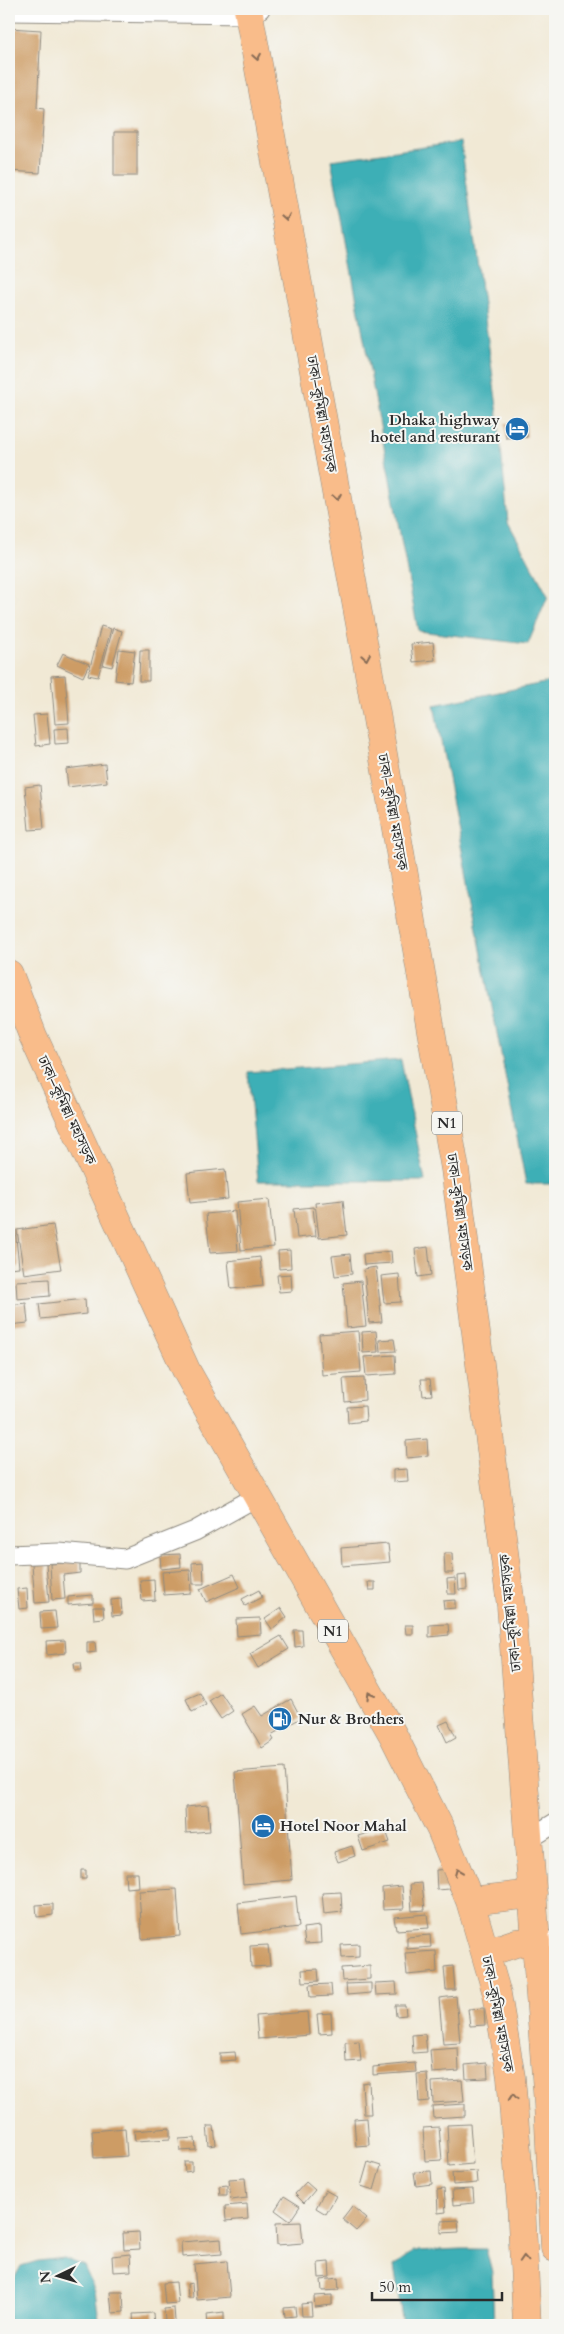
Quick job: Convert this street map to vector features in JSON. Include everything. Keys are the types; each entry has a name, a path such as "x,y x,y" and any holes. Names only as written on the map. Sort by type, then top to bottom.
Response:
{"highway":[{"name":"ঢাকা–কুমিল্লা মহাসড়ক","path":"253,10 455,1169 511,1606 533,1894 546,1941 555,2248"},
{"name":"ঢাকা–কুমিল্লা মহাসড়ক","path":"9,974 33,1036 187,1372 256,1497 393,1735 441,1830 470,1901 497,1994 511,2077 521,2203 527,2325"},
{"path":"470,1901 533,1894"},
{"path":"486,1953 516,1943 546,1941"}],"street":[{"path":"9,11 253,10"},
{"path":"9,1555 59,1553 125,1559 195,1531 256,1497"},
{"path":"529,1839 555,1823"}],"water":[{"path":"461,142 497,407 508,522 548,596 528,644 418,631 331,160"},
{"path":"554,681 555,1184 526,1184 434,705"},
{"path":"401,1060 425,1181 258,1181 248,1072"},
{"path":"486,2249 492,2273 494,2325 403,2325 394,2266 415,2251"},
{"path":"64,2258 84,2266 95,2291 100,2325 9,2325 9,2288 21,2266 38,2261"}],"building":[{"path":"9,28 41,30 37,108 44,109 40,173 9,171 9,104 13,104 14,80 9,79"},
{"path":"114,132 137,132 137,176 114,176"},
{"path":"526,422 527,437 506,438 505,423"},
{"path":"101,626 111,629 98,677 88,675"},
{"path":"113,628 122,631 112,667 103,665"},
{"path":"433,642 435,660 413,662 411,644"},
{"path":"119,649 135,651 131,682 115,680"},
{"path":"140,650 149,650 149,681 139,681"},
{"path":"63,653 89,664 83,677 57,665"},
{"path":"65,675 69,723 55,724 51,676"},
{"path":"47,714 50,744 36,746 33,715"},
{"path":"68,728 69,743 55,744 54,729"},
{"path":"105,764 107,782 68,787 66,769"},
{"path":"40,785 44,829 29,830 25,787"},
{"path":"225,1169 228,1199 190,1203 187,1173"},
{"path":"269,1199 274,1247 241,1250 237,1202"},
{"path":"343,1200 347,1235 319,1238 315,1203"},
{"path":"313,1207 316,1236 297,1238 294,1209"},
{"path":"235,1211 238,1251 210,1253 206,1214"},
{"path":"53,1225 61,1269 24,1274 17,1230"},
{"path":"15,1227 19,1267 9,1268 9,1228"},
{"path":"428,1247 431,1275 418,1277 415,1249"},
{"path":"290,1250 291,1268 279,1269 278,1251"},
{"path":"391,1251 392,1263 364,1265 363,1254"},
{"path":"350,1254 352,1274 335,1276 332,1256"},
{"path":"260,1257 263,1286 231,1289 228,1261"},
{"path":"376,1267 382,1322 369,1323 364,1269"},
{"path":"291,1274 292,1291 279,1292 277,1275"},
{"path":"399,1274 401,1302 384,1303 381,1276"},
{"path":"49,1279 50,1296 17,1299 16,1281"},
{"path":"361,1281 366,1326 347,1328 343,1283"},
{"path":"85,1299 86,1314 41,1319 39,1304"},
{"path":"26,1303 28,1323 9,1325 9,1305"},
{"path":"358,1331 361,1372 322,1375 319,1334"},
{"path":"376,1331 378,1352 363,1353 362,1332"},
{"path":"394,1339 396,1351 380,1352 379,1340"},
{"path":"395,1355 396,1374 366,1376 364,1357"},
{"path":"364,1378 365,1400 345,1402 343,1379"},
{"path":"421,1379 430,1379 432,1395 423,1396"},
{"path":"365,1406 366,1421 348,1423 347,1407"},
{"path":"427,1439 428,1456 407,1458 406,1441"},
{"path":"407,1469 408,1481 393,1482 393,1470"},
{"path":"388,1544 390,1562 342,1566 341,1548"},
{"path":"444,1553 452,1553 453,1573 445,1573"},
{"path":"180,1554 181,1567 161,1569 160,1555"},
{"path":"80,1562 80,1573 63,1575 65,1599 52,1600 50,1564"},
{"path":"203,1562 204,1584 193,1584 192,1563"},
{"path":"46,1563 49,1602 35,1603 32,1564"},
{"path":"190,1570 191,1593 164,1595 162,1572"},
{"path":"234,1574 240,1587 206,1602 200,1589"},
{"path":"466,1575 467,1589 459,1590 458,1576"},
{"path":"455,1578 456,1594 448,1594 447,1579"},
{"path":"154,1579 155,1600 142,1601 140,1580"},
{"path":"368,1582 375,1582 375,1590 369,1590"},
{"path":"27,1588 28,1608 19,1609 17,1589"},
{"path":"259,1590 262,1597 245,1606 242,1599"},
{"path":"93,1595 93,1603 68,1605 68,1597"},
{"path":"121,1599 122,1615 112,1616 111,1600"},
{"path":"455,1600 455,1608 444,1609 443,1601"},
{"path":"93,1607 103,1607 104,1618 94,1619"},
{"path":"281,1608 287,1617 272,1629 265,1619"},
{"path":"55,1611 57,1628 41,1629 40,1612"},
{"path":"260,1618 261,1634 237,1636 236,1619"},
{"path":"448,1624 449,1635 429,1637 429,1625"},
{"path":"405,1625 413,1625 413,1634 406,1634"},
{"path":"294,1630 302,1630 303,1646 295,1647"},
{"path":"281,1636 289,1649 258,1668 250,1654"},
{"path":"65,1640 66,1653 47,1655 46,1641"},
{"path":"87,1642 95,1642 96,1652 87,1653"},
{"path":"74,1663 81,1663 82,1670 75,1670"},
{"path":"200,1693 206,1705 192,1712 186,1699"},
{"path":"221,1693 233,1711 221,1719 209,1701"},
{"path":"291,1699 301,1718 271,1735 274,1740 262,1748 242,1714 255,1706 262,1716"},
{"path":"448,1721 456,1737 447,1742 439,1725"},
{"name":"Hotel Noor Mahal","path":"284,1768 292,1880 243,1884 235,1772"},
{"path":"208,1805 210,1831 186,1833 185,1807"},
{"path":"385,1828 390,1842 363,1851 358,1836"},
{"path":"352,1846 355,1856 338,1862 334,1852"},
{"path":"449,1869 450,1889 437,1890 436,1870"},
{"path":"81,1870 86,1870 86,1879 81,1879"},
{"path":"125,1873 138,1873 139,1887 126,1888"},
{"path":"422,1883 425,1910 412,1911 410,1884"},
{"path":"402,1886 404,1909 383,1910 382,1888"},
{"path":"177,1889 180,1936 142,1939 139,1891"},
{"path":"341,1892 342,1912 324,1914 322,1893"},
{"path":"296,1896 299,1927 241,1934 238,1903"},
{"path":"53,1904 53,1915 37,1917 36,1905"},
{"path":"427,1914 429,1928 396,1930 394,1917"},
{"path":"320,1926 321,1943 305,1944 303,1928"},
{"path":"430,1935 431,1947 407,1949 407,1937"},
{"path":"359,1944 359,1957 342,1958 341,1945"},
{"path":"268,1945 270,1966 251,1967 250,1946"},
{"path":"436,1951 437,1972 407,1975 405,1953"},
{"path":"370,1966 370,1979 342,1981 341,1968"},
{"path":"453,1966 455,1990 446,1990 444,1967"},
{"path":"318,1969 319,1981 303,1982 302,1970"},
{"path":"396,1982 397,1994 376,1995 375,1983"},
{"path":"371,1983 371,1993 347,1995 346,1984"},
{"path":"331,1984 332,1996 310,1997 309,1985"},
{"path":"456,1996 460,2043 443,2044 439,1998"},
{"path":"395,2005 405,2005 406,2015 396,2016"},
{"path":"484,2008 485,2025 470,2026 468,2009"},
{"path":"307,2012 309,2035 258,2039 256,2016"},
{"path":"331,2013 332,2033 319,2034 317,2014"},
{"path":"425,2034 427,2052 413,2053 412,2035"},
{"path":"359,2041 361,2061 346,2062 345,2042"},
{"path":"458,2048 459,2071 432,2073 430,2050"},
{"path":"235,2052 236,2060 220,2061 220,2053"},
{"path":"415,2063 416,2072 373,2075 373,2067"},
{"path":"487,2063 488,2078 466,2079 465,2065"},
{"path":"427,2073 429,2101 419,2102 417,2074"},
{"path":"462,2080 464,2101 433,2103 432,2082"},
{"path":"369,2082 371,2114 364,2114 362,2083"},
{"path":"465,2104 465,2116 433,2118 432,2106"},
{"path":"367,2118 369,2145 356,2146 354,2119"},
{"path":"470,2124 473,2164 449,2166 447,2125"},
{"path":"207,2126 214,2126 216,2145 209,2146"},
{"path":"439,2127 442,2160 425,2161 423,2128"},
{"path":"125,2128 127,2156 94,2158 92,2131"},
{"path":"170,2128 170,2139 135,2141 134,2131"},
{"path":"195,2138 196,2150 180,2151 179,2139"},
{"path":"184,2162 192,2162 192,2171 185,2172"},
{"path":"368,2162 381,2166 374,2190 361,2186"},
{"path":"431,2171 432,2184 416,2186 414,2172"},
{"path":"476,2171 477,2183 453,2185 452,2173"},
{"path":"245,2178 247,2198 231,2200 229,2179"},
{"path":"306,2182 315,2190 304,2203 295,2194"},
{"path":"227,2185 227,2195 220,2195 219,2186"},
{"path":"444,2189 446,2212 438,2213 437,2190"},
{"path":"473,2189 474,2203 453,2205 452,2190"},
{"path":"325,2190 336,2196 326,2214 316,2208"},
{"path":"284,2196 300,2206 290,2221 275,2210"},
{"path":"247,2204 248,2219 226,2221 225,2206"},
{"path":"352,2206 367,2219 356,2231 342,2219"},
{"path":"458,2220 459,2232 441,2233 441,2221"},
{"path":"301,2222 303,2243 277,2245 276,2223"},
{"path":"139,2232 140,2249 124,2250 123,2233"},
{"path":"221,2239 222,2254 182,2257 181,2242"},
{"path":"130,2254 131,2271 113,2272 112,2256"},
{"path":"227,2261 230,2297 197,2300 194,2264"},
{"path":"329,2262 330,2277 319,2278 318,2263"},
{"path":"338,2278 339,2290 322,2291 321,2280"},
{"path":"176,2282 178,2303 165,2304 163,2283"},
{"path":"192,2283 193,2298 188,2298 187,2284"},
{"path":"110,2292 123,2292 124,2312 112,2313"},
{"path":"332,2295 332,2305 315,2307 314,2296"},
{"path":"311,2303 312,2316 302,2316 301,2304"},
{"path":"295,2307 296,2316 285,2317 284,2308"},
{"path":"174,2308 175,2321 165,2322 164,2309"},
{"path":"224,2312 224,2324 208,2325 207,2314"},
{"path":"153,2313 154,2325 134,2325 133,2314"}],"place":[{"name":"Dhaka highway hotel and resturant","path":"517,429"},
{"name":"Nur & Brothers","path":"280,1719"},
{"name":"Hotel Noor Mahal","path":"263,1826"}]}
